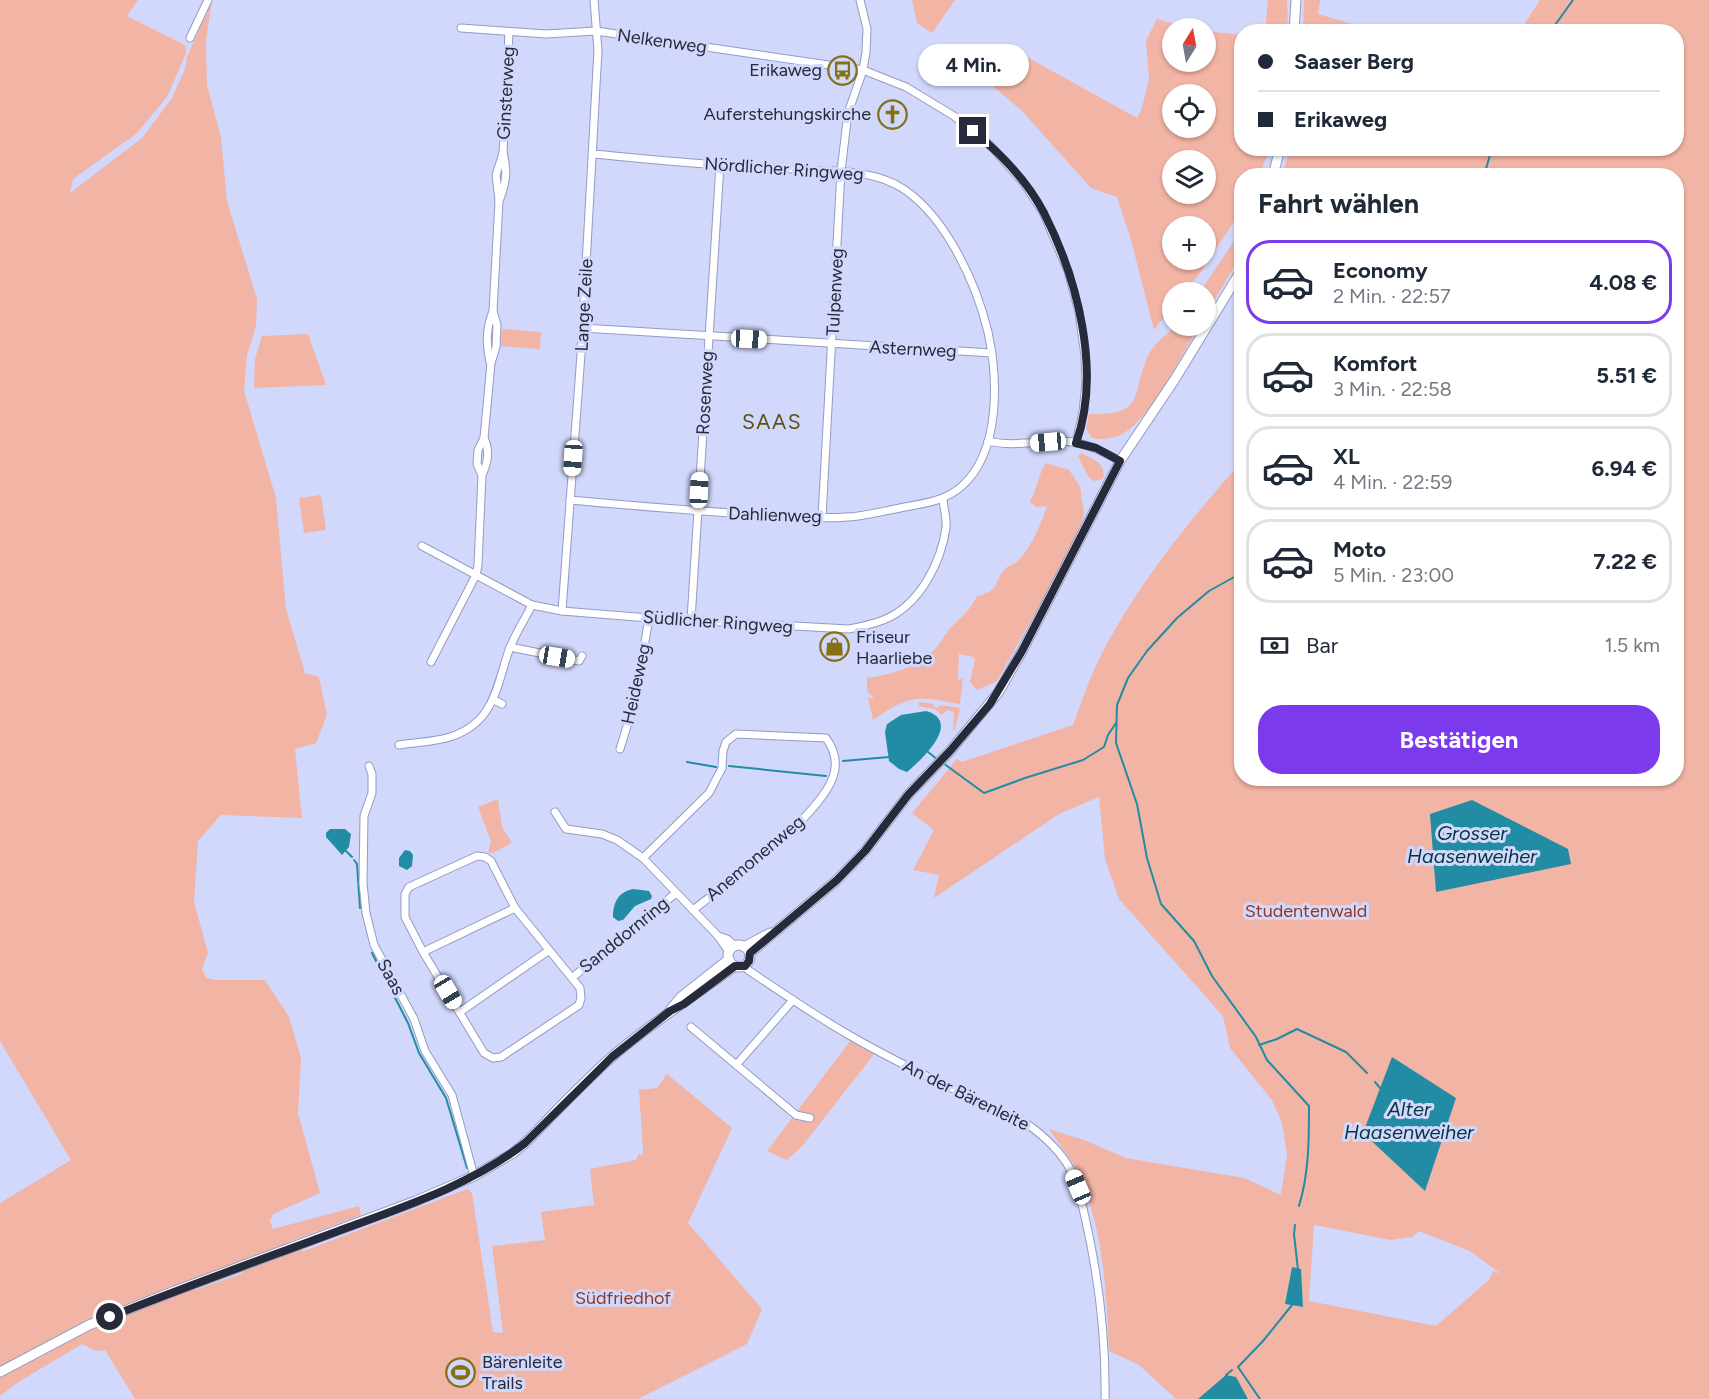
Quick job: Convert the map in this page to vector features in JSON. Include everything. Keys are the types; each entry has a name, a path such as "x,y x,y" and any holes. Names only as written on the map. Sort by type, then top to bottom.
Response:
{"street":[{"path":"190,38 208,0"},
{"name":"Lange Zeile","path":"562,611 593,154 598,50 594,0"},
{"name":"Tulpenweg","path":"822,517 841,171 848,113 863,70 867,29 860,0"},
{"path":"1294,24 1296,0"},
{"name":"Nelkenweg","path":"461,28 546,34 596,31 863,70"},
{"name":"Ginsterweg","path":"476,575 482,475 477,464 478,450 484,438 491,363 487,346 488,325 493,311 499,201 505,187 507,166 503,153 509,32"},
{"path":"863,70 906,87 954,116 991,146 1023,182 1043,212 1068,271 1079,312 1086,382 1080,431 1076,443"},
{"name":"Nördlicher Ringweg","path":"593,154 868,174 896,185 918,201 956,249 969,276 984,316 996,381 988,441 983,458 976,472 943,500"},
{"name":"Rosenweg","path":"691,620 720,165"},
{"path":"0,1372 89,1325 383,1214 474,1176 513,1153 525,1143 612,1057 670,1011 684,1004 737,954 775,931 807,907 865,851 908,795 982,714 998,693 1120,461 1175,379 1234,282"},
{"name":"Asternweg","path":"582,328 992,353"},
{"path":"988,441 1035,444 1061,441 1076,443 1096,448 1120,461"},
{"name":"Dahlienweg","path":"570,500 698,512 822,517 856,517 943,500"},
{"name":"Südlicher Ringweg","path":"422,546 532,604 562,611 849,629 873,624 890,617 908,605 920,590 941,549 946,527 943,500"},
{"path":"431,662 476,575"},
{"path":"399,744 453,736 472,726 485,715 494,700 510,647 532,604"},
{"name":"Heideweg","path":"620,749 635,700 649,618"},
{"path":"510,647 579,661 582,656"},
{"path":"494,700 502,704"},
{"name":"Anemonenweg","path":"643,858 709,793 722,768 726,742 736,734 826,738 833,747 834,771 832,779 812,810 760,858 693,910"},
{"name":"Saas","path":"369,766 372,774 372,793 364,816 363,883 366,913 374,945 411,1014 425,1051 452,1095 474,1176"},
{"path":"555,812 566,829 602,834 617,840 643,858 718,936 727,939 745,966"},
{"name":"Sanddornring","path":"481,856 491,861 514,908 548,951 573,977 580,988 579,1005 501,1057 493,1058 484,1053 423,952 405,917 405,894 409,887 481,856"},
{"name":"Sanddornring","path":"573,977 676,893"},
{"path":"423,952 514,908"},
{"path":"460,1012 548,951"},
{"name":"An der Bärenleite","path":"745,966 793,1000 892,1059 1026,1123 1056,1149 1068,1166 1078,1187 1089,1234 1102,1338 1105,1399"},
{"path":"737,1064 793,1000"},
{"path":"691,1027 796,1115 810,1118"}],"green space":[{"name":"Südfriedhof","path":"0,0 138,0 127,16 185,45 186,53 167,97 136,134 73,179 70,193 142,138 172,98 212,1 206,40 207,85 221,137 227,201 257,299 256,327 247,355 244,391 276,498 286,609 305,673 319,677 327,715 316,743 295,749 302,818 221,815 198,841 194,902 208,953 202,969 206,978 265,980 289,1017 301,1058 298,1113 320,1193 273,1214 270,1221 273,1229 359,1206 361,1215 289,1242 304,1251 467,1189 472,1193 493,1332 503,1333 492,1246 545,1240 541,1212 594,1205 590,1169 636,1160 639,1153 642,1156 639,1090 657,1088 667,1074 732,1128 688,1223 762,1309 747,1344 638,1399 135,1399 105,1350 96,1351 82,1344 20,1381 0,1396 0,1203 71,1160 0,1041","holes":["254,1260 241,1274 195,1290 189,1283"]},
{"path":"912,0 955,0 932,33 917,23"},
{"path":"1268,0 1287,0 1288,24 1266,24"},
{"path":"1304,0 1320,0 1318,14 1352,24 1303,24"},
{"name":"Studentenwald","path":"1540,0 1709,0 1709,1399 1248,1399 1249,1397 1208,1391 1198,1399 1176,1399 1139,1365 1109,1351 1102,1260 1093,1215 1077,1171 1049,1129 1084,1140 1126,1158 1244,1178 1281,1195 1287,1155 1282,1123 1272,1100 1230,1048 1223,1016 1119,899 1105,859 1099,797 1059,814 934,898 939,875 913,870 934,830 912,813 957,759 962,762 1073,725 1098,661 1129,607 1182,532 1234,470 1234,786 1684,786 1684,168 1284,168 1288,156 1684,156 1684,24 1525,24","holes":["1314,1225 1391,1240 1412,1237 1419,1231 1470,1251 1501,1274 1493,1271 1490,1279 1436,1326 1309,1301","1292,1267 1301,1269 1303,1307 1285,1304"]},
{"path":"1157,19 1162,20 1162,72 1216,72 1216,32 1234,34 1234,156 1267,156 1262,168 1234,168 1234,221 1216,249 1216,216 1162,216 1162,270 1202,270 1192,282 1162,282 1162,320 1154,330 1131,240 1117,197 1091,188 1022,111 982,77 1005,45 1137,118 1142,108 1149,79 1146,41"},
{"path":"1234,241 1234,267 1216,298 1216,282 1207,282"},
{"path":"502,329 541,332 540,349 501,346"},
{"path":"308,334 326,385 254,388 255,359 262,336"},
{"path":"1165,336 1193,336 1156,399 1135,424 1116,437 1092,438 1086,429 1089,414 1107,414 1128,407 1136,394 1149,353"},
{"path":"1081,453 1101,465 1103,479 1094,481 1089,478 1078,456"},
{"path":"1046,463 1069,470 1080,486 1084,514 1062,565 997,681 977,690 970,682 975,660 973,657 959,654 958,680 963,678 960,704 934,699 915,699 896,705 873,720 868,698 874,698 867,691 867,678 903,669 927,656 967,611 977,596 994,588 1002,572 1018,561 1032,542 1047,506 1037,507 1030,502"},
{"path":"321,495 326,530 304,533 299,498"},
{"path":"919,702 934,704 934,707 938,708 940,705 960,708 955,729 953,731 954,712 947,710 942,715 935,709 919,706"},
{"path":"498,799 502,827 512,843 493,853 488,852 491,841 478,807"},
{"path":"851,1040 875,1053 803,1145 787,1160 767,1151"}],"water":[{"path":"926,711 936,716 941,723 936,741 907,772 899,769 889,761 885,732 887,724 901,715"},
{"name":"Grosser Haasenweiher","path":"1472,800 1568,849 1571,864 1436,892 1430,814"},
{"path":"330,829 345,829 351,834 349,847 342,855 326,837"},
{"path":"405,850 410,851 413,855 412,866 407,870 399,866 399,858"},
{"path":"633,889 649,891 651,899 635,906 623,920 618,921 613,917 615,903 620,895"},
{"name":"Alter Haasenweiher","path":"1392,1057 1456,1098 1425,1191 1363,1133"},
{"path":"1292,1267 1301,1269 1303,1307 1285,1304"},
{"path":"1226,1375 1236,1377 1248,1399 1198,1399"}],"waterway":[{"path":"1556,24 1573,0"},
{"path":"1486,168 1490,156"},
{"path":"1234,577 1209,591 1177,618 1147,651 1128,678 1117,705 1116,743 1137,804 1147,858 1161,904 1194,941 1212,976 1256,1037 1267,1060 1309,1106 1307,1169 1299,1206"},
{"path":"943,763 984,793 1083,760 1104,747 1116,723"},
{"path":"928,752 938,760"},
{"path":"843,761 889,757"},
{"path":"687,762 716,767"},
{"path":"729,766 826,776"},
{"path":"346,851 352,857"},
{"path":"354,860 357,864 360,908"},
{"path":"372,953 408,1023 419,1053 446,1098 467,1168"},
{"path":"1259,1045 1297,1029 1346,1052 1367,1073"},
{"path":"1375,1082 1380,1088"},
{"path":"1295,1225 1298,1270"},
{"path":"1260,1399 1238,1367 1292,1305"},
{"path":"1226,1375 1232,1370"}],"place":[{"name":"Erikaweg","path":"843,70"},
{"name":"Auferstehungskirche","path":"892,114"},
{"name":"Friseur Haarliebe","path":"835,647"},
{"name":"Bärenleite Trails","path":"461,1372"}],"district":[{"name":"SAAS","path":"772,421"}],"route":[{"path":"110,1317 416,1201 474,1176 513,1153 612,1057 670,1011 684,1004 735,966 745,966 750,959 750,953 837,880 865,851 908,795 950,751 998,693 1057,585 1120,461 1096,448 1076,443 1083,412 1086,382 1085,356 1079,312 1068,271 1043,212 1023,182 991,146 973,131"}]}
